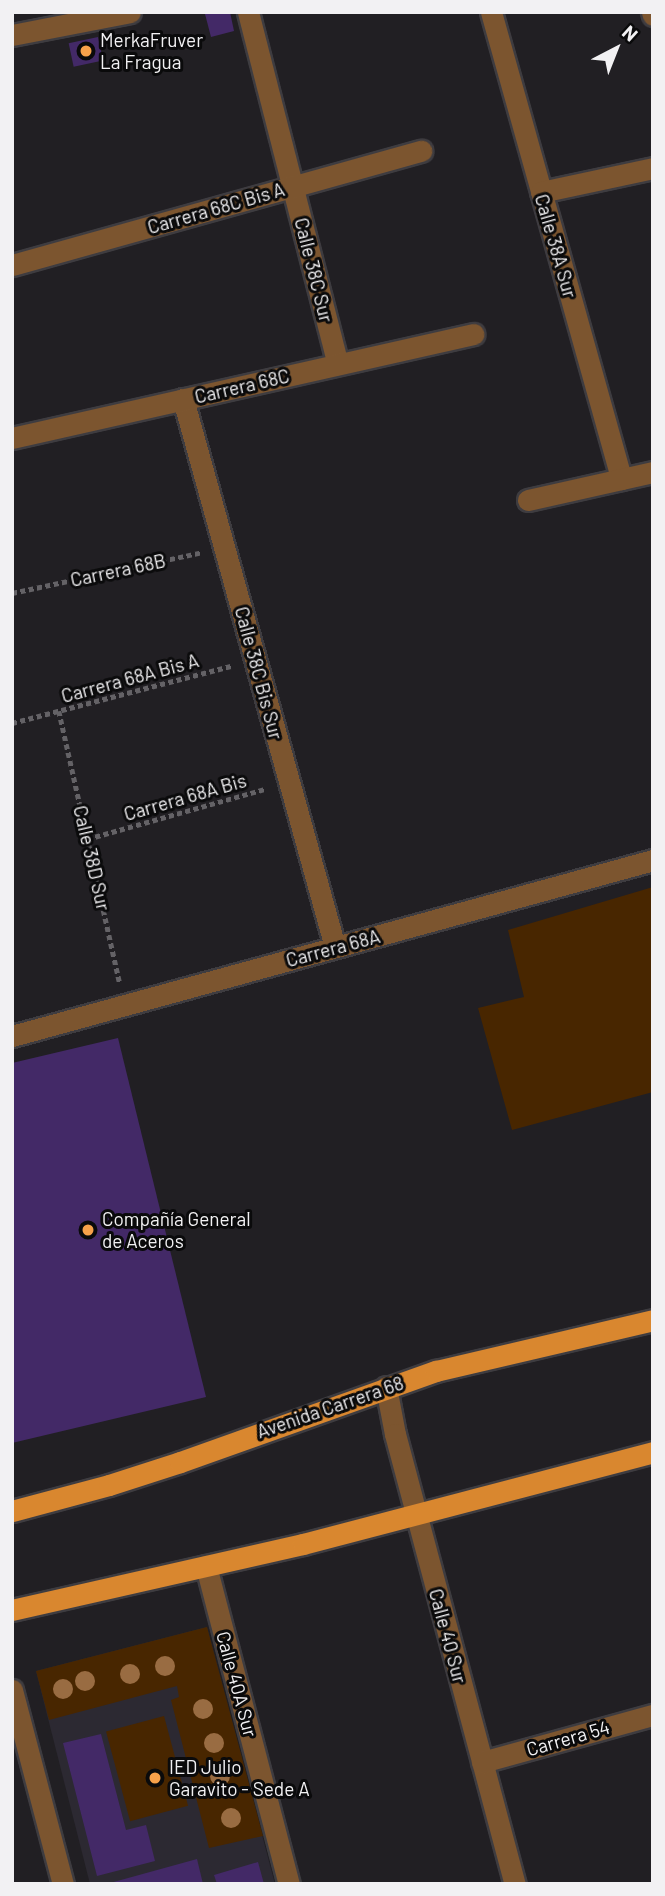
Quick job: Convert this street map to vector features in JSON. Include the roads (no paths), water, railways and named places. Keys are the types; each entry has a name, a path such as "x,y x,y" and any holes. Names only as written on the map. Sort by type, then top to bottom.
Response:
{"main road":[{"name":"Avenida Carrera 68","path":"12,1511 156,1469 386,1387 461,1364 653,1320"},
{"path":"12,1610 416,1515 653,1452"}],"street":[{"path":"12,35 73,18 130,12"},
{"name":"Calle 38C Sur","path":"248,12 338,364"},
{"name":"Calle 38A Sur","path":"491,12 621,479"},
{"name":"Carrera 68C Bis A","path":"12,265 421,151"},
{"path":"541,192 653,168"},
{"name":"Carrera 68C","path":"13,436 473,334"},
{"name":"Calle 38C Bis Sur","path":"183,399 335,947"},
{"path":"528,500 653,472"},
{"name":"Carrera 68A","path":"12,1036 653,860"},
{"name":"Calle 40 Sur","path":"386,1387 416,1515 515,1884"},
{"name":"Calle 40A Sur","path":"206,1566 289,1884"},
{"path":"12,1690 63,1884"},
{"name":"Carrera 54","path":"482,1762 653,1715"}],"place":[{"name":"MerkaFruver La Fragua","path":"86,51"},
{"name":"Compañía General de Aceros","path":"88,1230"},
{"name":"IED Julio Garavito - Sede A","path":"155,1778"}]}
